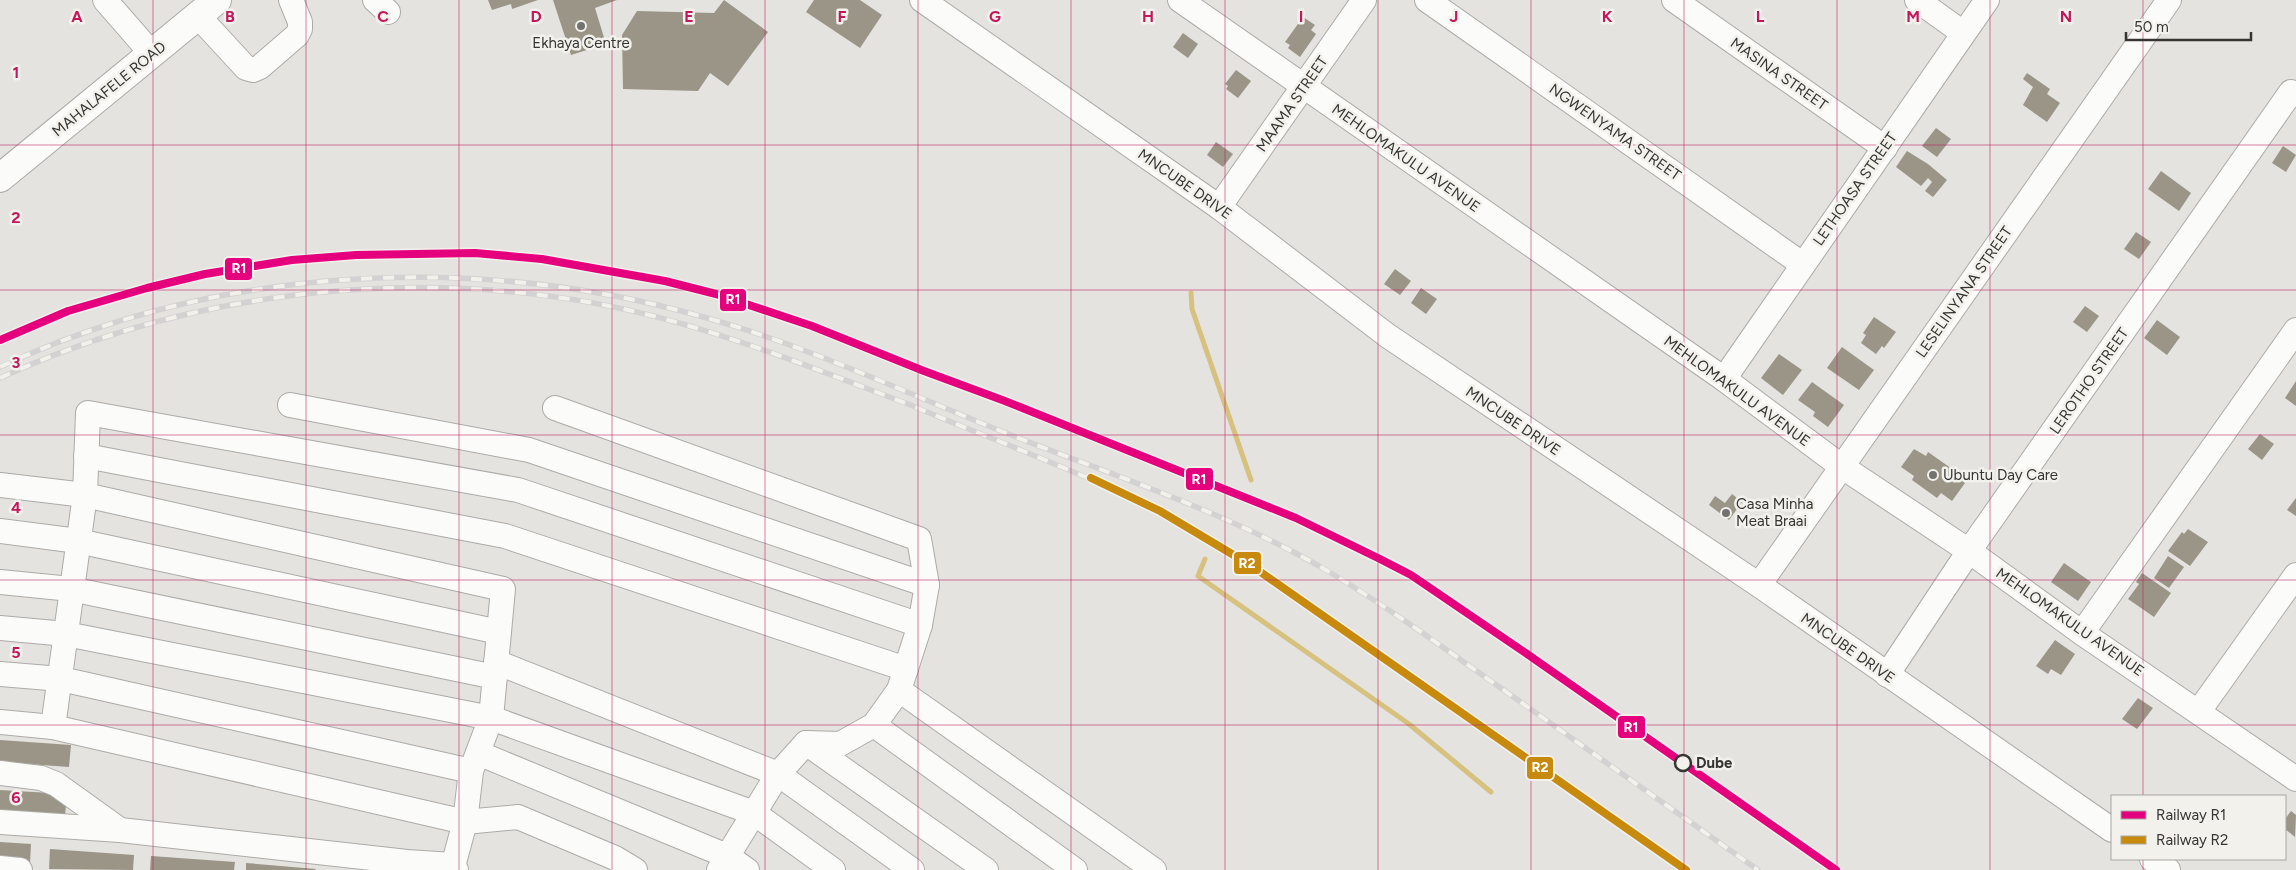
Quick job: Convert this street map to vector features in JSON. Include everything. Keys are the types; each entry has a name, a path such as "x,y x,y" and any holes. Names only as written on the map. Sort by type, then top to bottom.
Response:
{"main road":[{"name":"MAHALAFELE ROAD","path":"0,178 208,8"}],"street":[{"path":"105,0 152,54"},
{"path":"208,8 246,68 253,70 260,67 298,35 300,22 292,0"},
{"name":"MNCUBE DRIVE","path":"922,0 1219,207 1388,336 1760,585 2111,829"},
{"name":"MEHLOMAKULU AVENUE","path":"1180,0 1724,379 1841,466 1969,551 2082,633 2199,711 2296,779"},
{"name":"MAAMA STREET","path":"1219,207 1364,0"},
{"name":"NGWENYAMA STREET","path":"1427,0 1802,264"},
{"name":"MASINA STREET","path":"1674,0 1885,148"},
{"path":"1917,0 1963,33"},
{"name":"LETHOASA STREET","path":"1724,379 1987,0"},
{"name":"LESELINYANA STREET","path":"1760,585 1841,466 2169,0"},
{"name":"LEROTHO STREET","path":"1887,675 1969,551 2294,91"},
{"path":"2082,633 2296,330"},
{"path":"290,405 529,450 927,585"},
{"path":"555,408 919,539 927,585 920,625 902,680 874,725 840,744 806,743 778,774 723,863"},
{"path":"53,727 85,495 88,413 518,490 920,625"},
{"path":"86,456 505,536 902,680 1154,870"},
{"path":"0,485 85,495 503,589 491,718 474,762 465,822 454,868 407,866 120,830 0,822"},
{"path":"0,531 78,541 499,632"},
{"path":"2199,711 2296,574"},
{"path":"0,582 71,589 496,669 778,774 912,870"},
{"path":"0,628 66,634 491,718 754,813 833,870"},
{"path":"0,674 60,679 474,762 723,863 747,870"},
{"path":"0,722 53,727 465,822 518,817 615,858 635,870"},
{"path":"874,725 1075,870"},
{"path":"806,743 986,870"},
{"path":"0,773 41,778 56,784 120,830"},
{"path":"2153,860 2168,870"},
{"path":"0,868 20,870"}],"building":[{"name":"Ekhaya Centre","path":"488,0 538,0 512,9 511,4 492,10"},
{"name":"Ekhaya Centre","path":"553,0 617,0 595,8 606,44 571,55"},
{"path":"724,0 768,32 728,86 710,73 698,91 623,89 622,35 637,11 714,13"},
{"path":"814,0 860,0 882,15 860,48 806,12"},
{"path":"1303,17 1315,25 1311,30 1316,34 1300,57 1288,48 1290,45 1285,42"},
{"path":"1183,33 1198,44 1188,58 1173,47"},
{"path":"1236,70 1251,81 1238,98 1226,89 1228,86 1225,84"},
{"path":"2027,73 2050,89 2047,94 2060,103 2047,122 2023,105 2033,87 2023,79"},
{"path":"1936,128 1951,139 1937,157 1922,146"},
{"path":"1216,142 1233,154 1223,167 1207,155"},
{"path":"2283,146 2296,155 2286,172 2272,163"},
{"path":"1907,151 1928,164 1947,180 1933,197 1925,191 1932,182 1928,178 1921,186 1896,167"},
{"path":"2161,171 2191,193 2179,211 2148,189"},
{"path":"2136,232 2151,242 2139,259 2124,249"},
{"path":"1395,269 1411,281 1400,295 1384,284"},
{"path":"1421,288 1437,299 1426,314 1411,303"},
{"path":"2085,306 2099,316 2087,332 2073,322"},
{"path":"1874,317 1896,332 1884,348 1882,346 1876,354 1861,343 1866,335 1863,333"},
{"path":"2157,320 2180,337 2167,355 2144,338"},
{"path":"1842,347 1874,370 1859,390 1827,368"},
{"path":"1779,354 1802,370 1783,395 1761,378"},
{"path":"2296,381 2296,406 2285,398"},
{"path":"1812,382 1844,405 1828,427 1813,416 1815,412 1798,400"},
{"path":"2260,434 2274,444 2262,460 2248,449"},
{"name":"Ubuntu Day Care","path":"1914,449 1926,456 1928,452 1955,471 1952,474 1965,483 1952,501 1941,493 1937,498 1912,480 1914,476 1901,467"},
{"name":"Casa Minha Meat Braai","path":"1732,494 1742,502 1729,520 1709,505 1715,496 1725,503"},
{"path":"2296,498 2296,516 2287,510"},
{"path":"2188,529 2208,542 2190,566 2168,551 2182,532 2184,534"},
{"path":"2168,556 2184,567 2169,588 2154,578"},
{"path":"2064,563 2091,582 2078,601 2051,582"},
{"path":"2142,573 2171,593 2154,617 2128,599 2139,584 2136,582"},
{"path":"2055,640 2075,654 2061,675 2051,669 2048,674 2036,666"},
{"path":"2138,698 2153,708 2137,729 2122,719"},
{"path":"0,740 71,745 69,767 0,762"},
{"path":"0,790 67,794 65,816 0,812"},
{"path":"2291,811 2296,815 2295,837 2286,830 2286,818"},
{"path":"0,842 31,844 30,864 0,862"},
{"path":"50,849 134,855 133,870 49,869"},
{"path":"151,856 235,862 234,870 150,870"},
{"path":"246,863 316,869 246,870"}],"waterway":[{"path":"1191,293 1192,309 1251,480"},
{"path":"1205,559 1198,576 1409,724 1491,792"}],"railway":[{"path":"0,340 68,311 147,288 205,274 292,260 356,255 475,253 542,259 665,281 716,294 812,326 1005,401 1296,518 1380,559 1411,575 1530,656 1836,870"},
{"path":"0,367 84,333 170,307 259,289 349,280 440,278 530,283 620,297 707,318 778,341 848,367 986,425 1205,510 1290,550 1356,588 1404,620 1758,870"},
{"path":"0,378 71,349 144,325 218,307 294,295 370,289 447,288 523,293 639,312 717,334 908,404 1097,482 1172,518 1279,584 1686,870"}],"rail line":[{"name":"R1","path":"0,340 68,311 147,288 205,274 292,260 356,255 475,253 542,259 665,281 716,294 812,326 1005,401 1296,518 1380,559 1411,575 1530,656 1836,870"},
{"name":"R2","path":"1091,478 1160,511 1252,566 1686,870"}],"place":[{"name":"Ekhaya Centre","path":"581,26"},
{"name":"Ubuntu Day Care","path":"1933,475"},
{"name":"Casa Minha Meat Braai","path":"1726,513"},
{"name":"Dube","path":"1683,763"}]}
